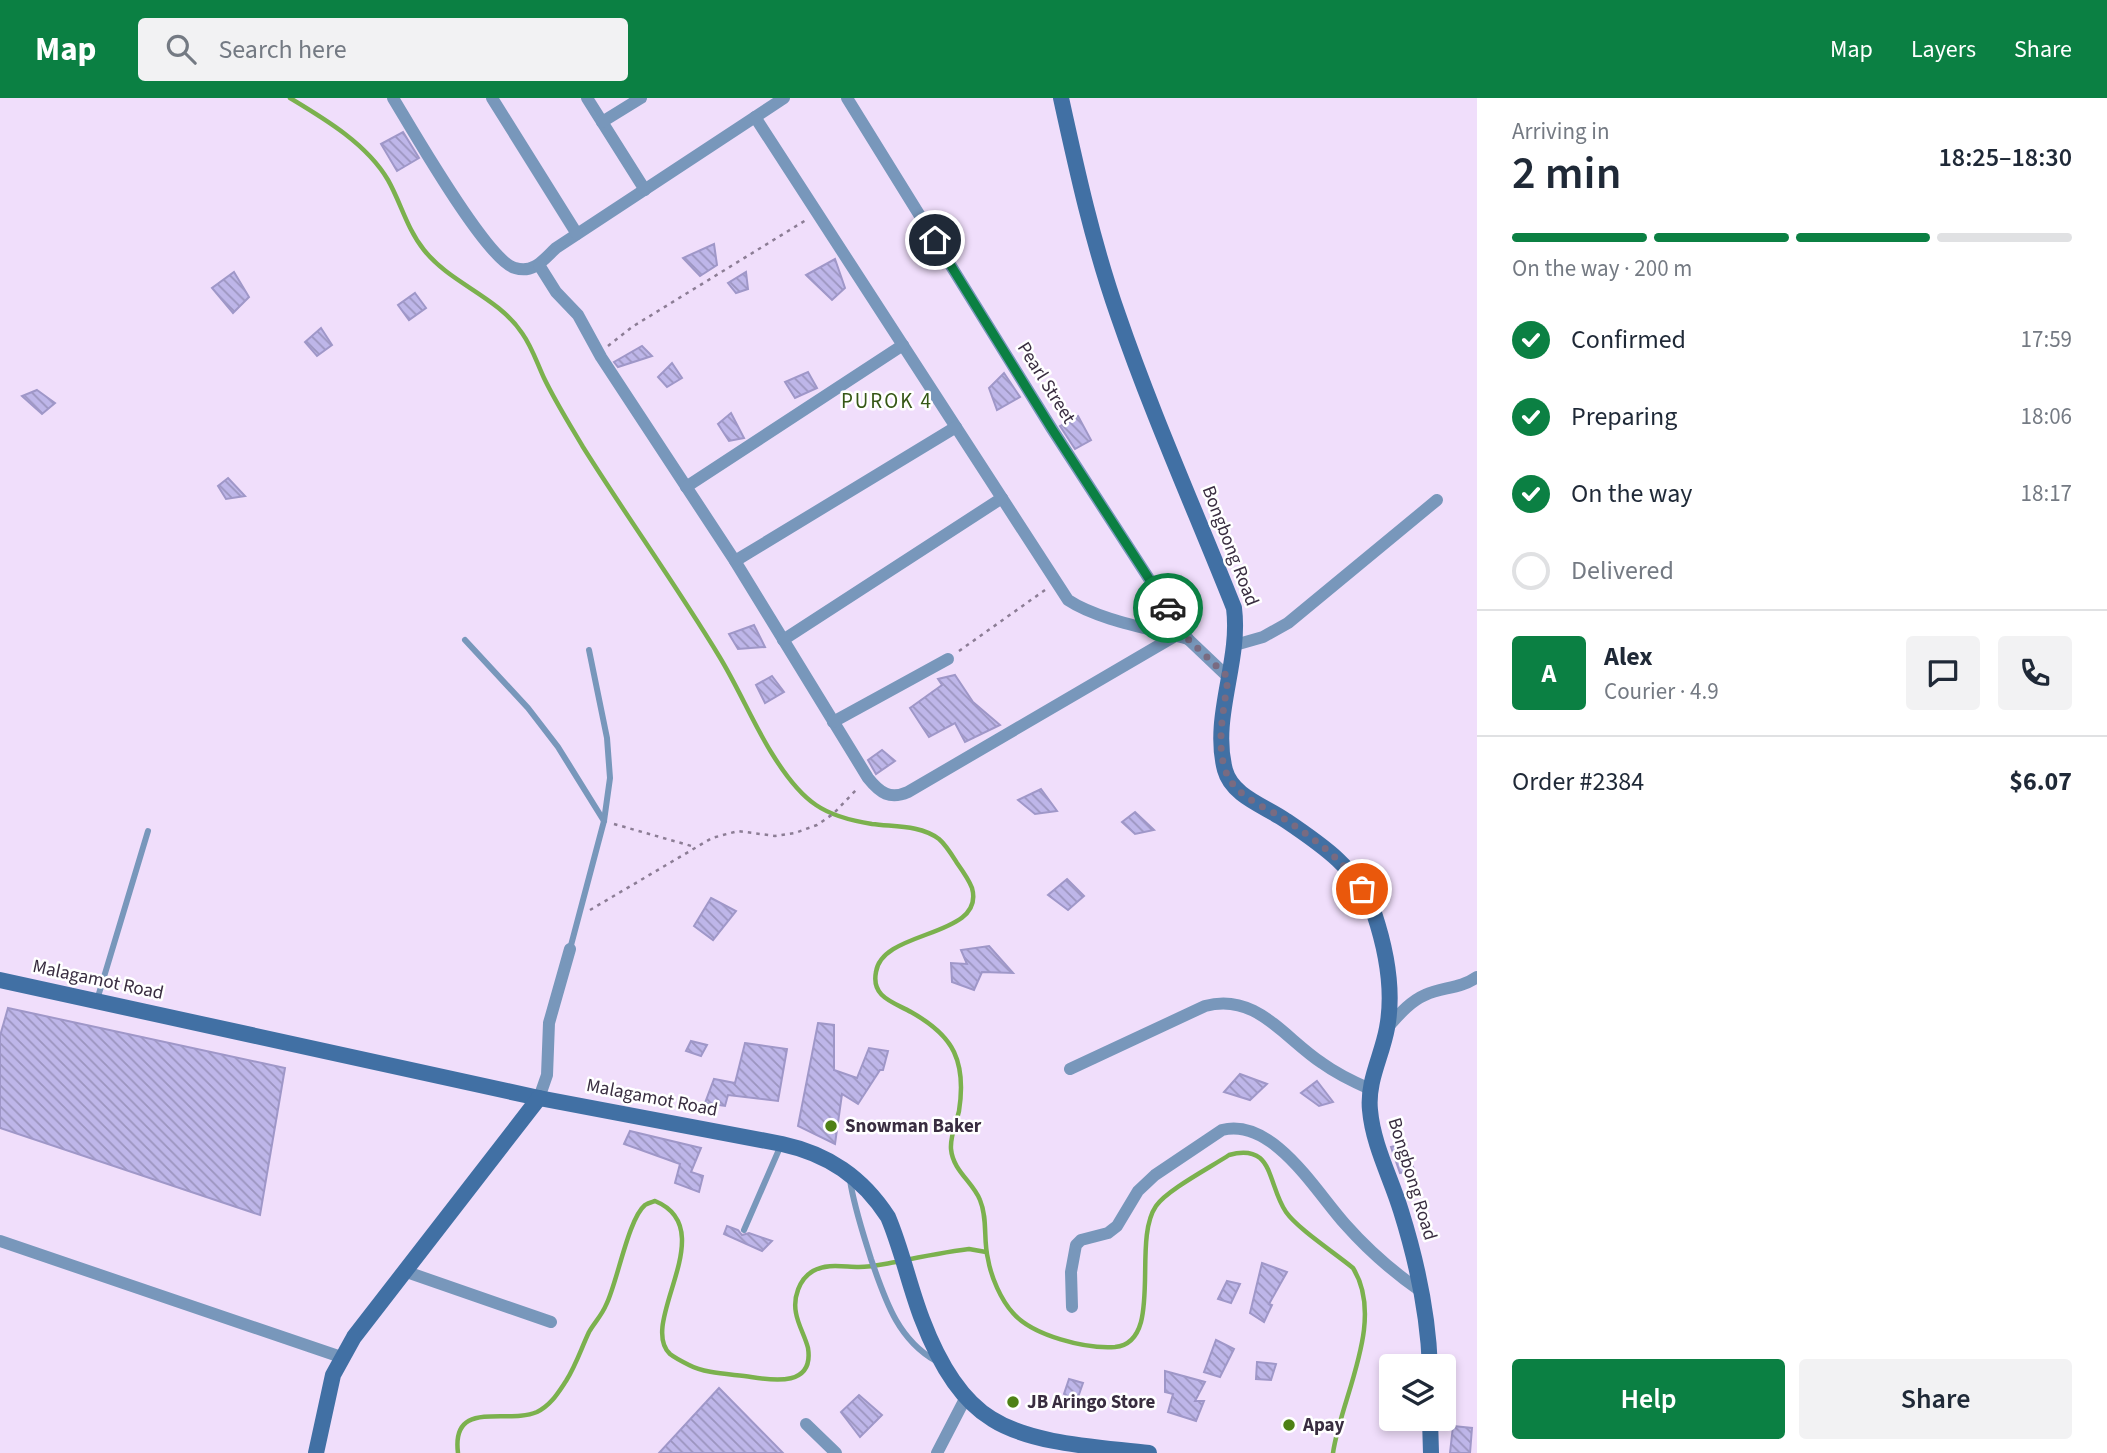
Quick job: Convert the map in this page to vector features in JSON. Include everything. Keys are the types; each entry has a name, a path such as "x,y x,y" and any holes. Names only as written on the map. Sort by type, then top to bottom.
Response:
{"street":[{"path":"393,98 494,253 513,268 528,269 539,265 556,248 784,98"},
{"path":"492,98 577,234"},
{"path":"587,98 645,190"},
{"path":"602,122 641,98"},
{"name":"Pearl Street","path":"847,98 1182,637 1228,677"},
{"name":"Bongbong Road","path":"1061,98 1098,253 1117,313 1152,409 1234,608 1237,630 1222,729 1222,754 1226,774 1250,800 1283,818 1330,852 1351,872 1373,911 1386,960 1389,985 1387,1028 1370,1089 1370,1110 1375,1137 1401,1210 1422,1292 1429,1354"},
{"path":"755,117 1068,600 1079,608 1182,637"},
{"path":"539,265 556,292 578,315 601,357 735,561 833,722 869,778 886,795 908,792 1182,637"},
{"path":"686,487 903,345"},
{"path":"735,561 956,427"},
{"path":"783,640 1002,498"},
{"path":"1235,645 1263,637 1288,623 1437,500"},
{"path":"833,722 948,659"},
{"path":"316,1453 326,1398 341,1357 404,1271 539,1098 547,1075 549,1023 570,949"},
{"path":"1387,1028 1418,998 1428,993 1460,987 1477,977"},
{"name":"Malagamot Road","path":"0,980 539,1098 782,1143 818,1154 849,1172 878,1201 895,1233 932,1345 966,1397 993,1420 1010,1428 1117,1451 1149,1453"},
{"path":"1070,1069 1205,1006 1219,1002 1236,1003 1258,1012 1321,1063 1370,1089"},
{"path":"1072,1307 1071,1272 1076,1245 1081,1240 1108,1233 1117,1226 1138,1191 1155,1175 1222,1129 1232,1127 1246,1129 1266,1138 1284,1153 1373,1254 1394,1273 1422,1292"},
{"path":"0,1241 341,1357"},
{"path":"404,1271 551,1322"},
{"path":"937,1453 966,1397"},
{"path":"806,1424 836,1453"},
{"path":"1430,1431 1431,1453"}],"lane":[{"path":"465,640 528,708 558,747 604,821"},
{"path":"570,949 604,821 610,778 610,759 589,650"},
{"path":"96,1001 148,831"},
{"path":"744,1230 782,1143"},
{"path":"849,1172 855,1206 884,1298 901,1330 913,1345 944,1366"}],"path":[{"path":"601,357 608,346 632,327 818,213"},
{"path":"948,659 1056,582"},
{"path":"579,917 712,838 738,831 775,836 795,833 817,825 833,814 869,778"},
{"path":"604,821 695,847"}],"building":[{"path":"403,132 419,158 397,171 381,144"},
{"path":"714,244 717,265 700,276 683,258"},
{"path":"835,259 845,288 832,300 806,275"},
{"path":"234,272 249,297 233,313 212,288"},
{"path":"746,272 748,289 736,293 728,283"},
{"path":"415,293 426,308 409,320 398,305"},
{"path":"321,328 332,345 317,356 305,342"},
{"path":"642,346 652,356 618,367 614,362"},
{"path":"672,363 682,378 667,387 658,377"},
{"path":"808,372 817,388 795,398 785,382"},
{"path":"1004,373 1020,397 997,410 989,388"},
{"path":"37,390 55,403 42,414 22,396"},
{"path":"731,413 744,438 729,441 718,424"},
{"path":"1078,416 1091,440 1075,449 1060,426"},
{"path":"228,478 245,496 226,499 218,486"},
{"path":"754,625 765,647 738,649 729,634"},
{"path":"955,675 973,702 1000,725 965,742 955,723 929,737 910,708 942,685 938,679"},
{"path":"772,676 784,692 765,703 756,685"},
{"path":"882,750 895,761 876,774 868,760"},
{"path":"1041,789 1057,811 1035,814 1018,800"},
{"path":"1135,812 1154,830 1135,834 1122,822"},
{"path":"1067,879 1084,896 1068,910 1048,895"},
{"path":"711,898 736,911 713,940 694,926"},
{"path":"989,946 1013,973 982,972 974,990 952,982 951,963 967,964 961,950"},
{"path":"8,1008 285,1068 260,1215 0,1128 0,1036"},
{"path":"818,1023 834,1025 834,1070 857,1078 869,1048 888,1051 883,1070 880,1070 858,1104 842,1094 835,1144 798,1126"},
{"path":"691,1041 707,1045 701,1056 686,1051"},
{"path":"745,1043 787,1049 778,1101 728,1095 725,1106 705,1103 714,1079 735,1083"},
{"path":"1240,1074 1267,1084 1250,1100 1224,1092"},
{"path":"1317,1081 1333,1102 1319,1106 1301,1093"},
{"path":"630,1131 701,1148 691,1172 703,1176 699,1192 675,1183 680,1164 624,1144"},
{"path":"1402,1144 1414,1169 1400,1173 1391,1147"},
{"path":"727,1226 738,1230 742,1235 749,1233 772,1241 762,1251 724,1234"},
{"path":"1262,1263 1287,1272 1269,1304 1272,1305 1264,1322 1250,1313"},
{"path":"1227,1281 1240,1284 1231,1303 1218,1299"},
{"path":"1216,1340 1234,1349 1220,1377 1204,1372"},
{"path":"1257,1362 1276,1364 1271,1380 1256,1379"},
{"path":"1165,1371 1205,1382 1195,1401 1204,1401 1196,1421 1168,1412 1173,1394 1165,1392"},
{"path":"1069,1379 1083,1383 1076,1403 1064,1394"},
{"path":"719,1388 783,1453 659,1453"},
{"path":"859,1395 882,1415 860,1437 841,1412"},
{"path":"1456,1426 1472,1428 1470,1453 1450,1453 1452,1431 1456,1431"}],"waterway":[{"path":"290,98 331,124 369,155 388,180 424,250 447,272 500,309 522,333 583,447 703,630 771,752 797,788 822,809 850,820 916,829 932,834 944,844 967,878 972,888 972,904 964,916 895,948 882,958 875,980 885,998 930,1024 954,1052 959,1066 961,1088 951,1149 955,1164 980,1200 989,1266 1004,1302 1022,1321 1061,1339 1103,1347 1115,1347 1130,1341 1139,1328 1143,1310 1146,1243 1149,1222 1156,1206 1179,1186 1229,1155 1253,1154 1264,1162 1286,1212 1353,1268 1362,1289 1365,1311 1363,1335 1333,1453"},
{"path":"458,1453 458,1436 463,1425 472,1419 537,1412 557,1394 604,1309 633,1224 639,1212 649,1203 655,1201 674,1214 681,1232 681,1254 663,1321 663,1340 670,1354 696,1368 719,1373 781,1380 799,1375 805,1369 808,1348 797,1317 795,1301 798,1289 813,1271 830,1266 873,1266 969,1249 986,1252"}],"way so far":[{"path":"1168,608 1188,639 1228,677 1222,729 1222,754 1226,774 1250,800 1283,818 1330,852 1351,872 1362,889"}],"place":[{"name":"Snowman Baker","path":"831,1126"},
{"name":"JB Aringo Store","path":"1013,1402"},
{"name":"Apay","path":"1289,1425"}],"district":[{"name":"PUROK 4","path":"887,401"}],"route":[{"path":"935,240 1052,429 1168,608"}]}
